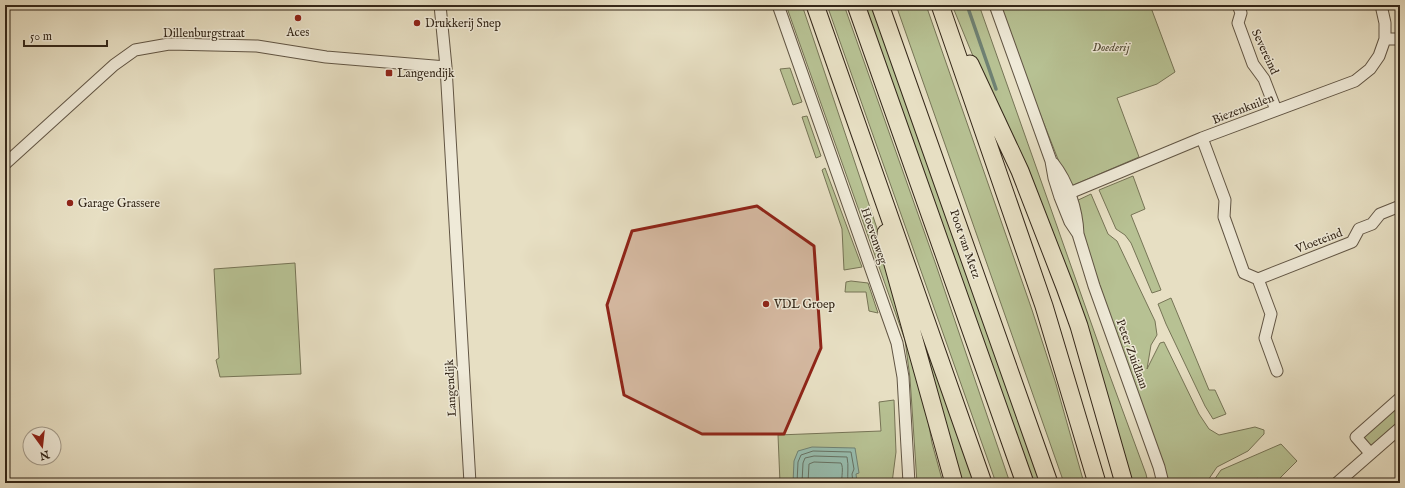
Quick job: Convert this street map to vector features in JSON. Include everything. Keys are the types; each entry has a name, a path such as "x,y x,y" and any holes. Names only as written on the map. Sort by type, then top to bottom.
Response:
{"highway":[{"path":"815,5 983,483"},
{"name":"Poot van Metz","path":"856,5 1025,483"},
{"name":"Poot van Metz","path":"880,5 1049,483"},
{"path":"940,5 1044,306 1097,483"},
{"path":"949,30 972,66 1020,171 1050,248 1079,326 1124,483"},
{"path":"885,207 886,239 954,483"}],"street":[{"name":"Langendijk","path":"440,5 446,67 470,483"},
{"name":"Hoevenweg","path":"778,5 897,343 903,377 909,483"},
{"name":"Peter Zuidlaan","path":"995,5 1051,161 1061,174 1065,195 1078,220 1078,234 1094,286 1159,467 1163,483"},
{"name":"Severeind","path":"1238,5 1241,13 1238,24 1253,64 1264,79 1276,110"},
{"name":"Biezenkuilen","path":"1065,195 1202,138 1355,81 1370,69 1379,56 1385,39 1385,23 1381,5"},
{"path":"1385,39 1400,39"},
{"name":"Dillenburgstraat","path":"5,164 114,65 135,50 169,44 257,46 326,56 446,67"},
{"path":"1202,138 1224,200 1224,217 1244,273 1258,279 1271,314 1265,338 1277,371"},
{"name":"Vloeteind","path":"1258,279 1352,242 1359,229 1372,224 1380,214 1400,206"},
{"path":"1370,453 1356,437 1400,398"},
{"path":"1337,483 1400,428"}],"highlighted area":[{"path":"757,206 814,246 821,348 784,434 702,434 624,395 607,305 632,231"}],"green space":[{"path":"786,5 802,5 894,279 923,393 932,443 943,483 917,483 910,378 905,340"},
{"path":"827,5 844,5 936,265 1010,483 996,483"},
{"path":"865,5 874,5 1042,483 1033,483 953,260"},
{"path":"896,5 926,5 1032,310 1056,384 1084,483 1064,483"},
{"path":"952,5 979,5 1148,483 1129,483 989,95"},
{"name":"Doederij","path":"1000,5 1150,5 1175,72 1157,84 1117,98 1139,157 1069,187 1033,96"},
{"path":"790,68 802,102 793,105 780,69"},
{"path":"807,116 821,156 816,158 802,117"},
{"path":"825,168 862,267 844,270 842,229 822,170"},
{"path":"1133,176 1145,209 1131,215 1161,290 1152,293 1131,243 1125,235 1116,229 1099,190"},
{"path":"1091,194 1108,234 1117,241 1155,321 1157,335 1151,345 1147,369 1160,343 1164,342 1199,414 1209,429 1219,435 1255,427 1264,430 1264,434 1248,451 1217,467 1206,483 1167,483 1083,236 1074,202"},
{"path":"295,263 301,374 220,377 216,360 219,358 214,269"},
{"path":"905,275 976,483 963,483 928,381"},
{"path":"851,281 868,283 878,313 869,311 866,292 845,292 846,282"},
{"path":"1171,298 1209,390 1215,390 1226,414 1213,419 1205,406 1166,324 1158,304"},
{"path":"894,400 896,452 892,483 780,483 778,435 881,431 879,402"},
{"path":"1400,402 1400,420 1372,445 1366,444 1363,435"},
{"path":"1281,444 1297,461 1275,483 1263,483 1258,478 1252,483 1212,483 1221,470"}],"water":[{"path":"812,447 855,448 859,473 856,474 857,483 793,483 794,461 798,451"}],"waterway":[{"path":"967,5 996,89"}],"place":[{"name":"Aces","path":"298,18"},
{"name":"Drukkerij Snep","path":"417,23"},
{"name":"Langendijk","path":"389,73"},
{"name":"Garage Grassere","path":"70,203"},
{"name":"VDL Groep","path":"766,304"}]}
